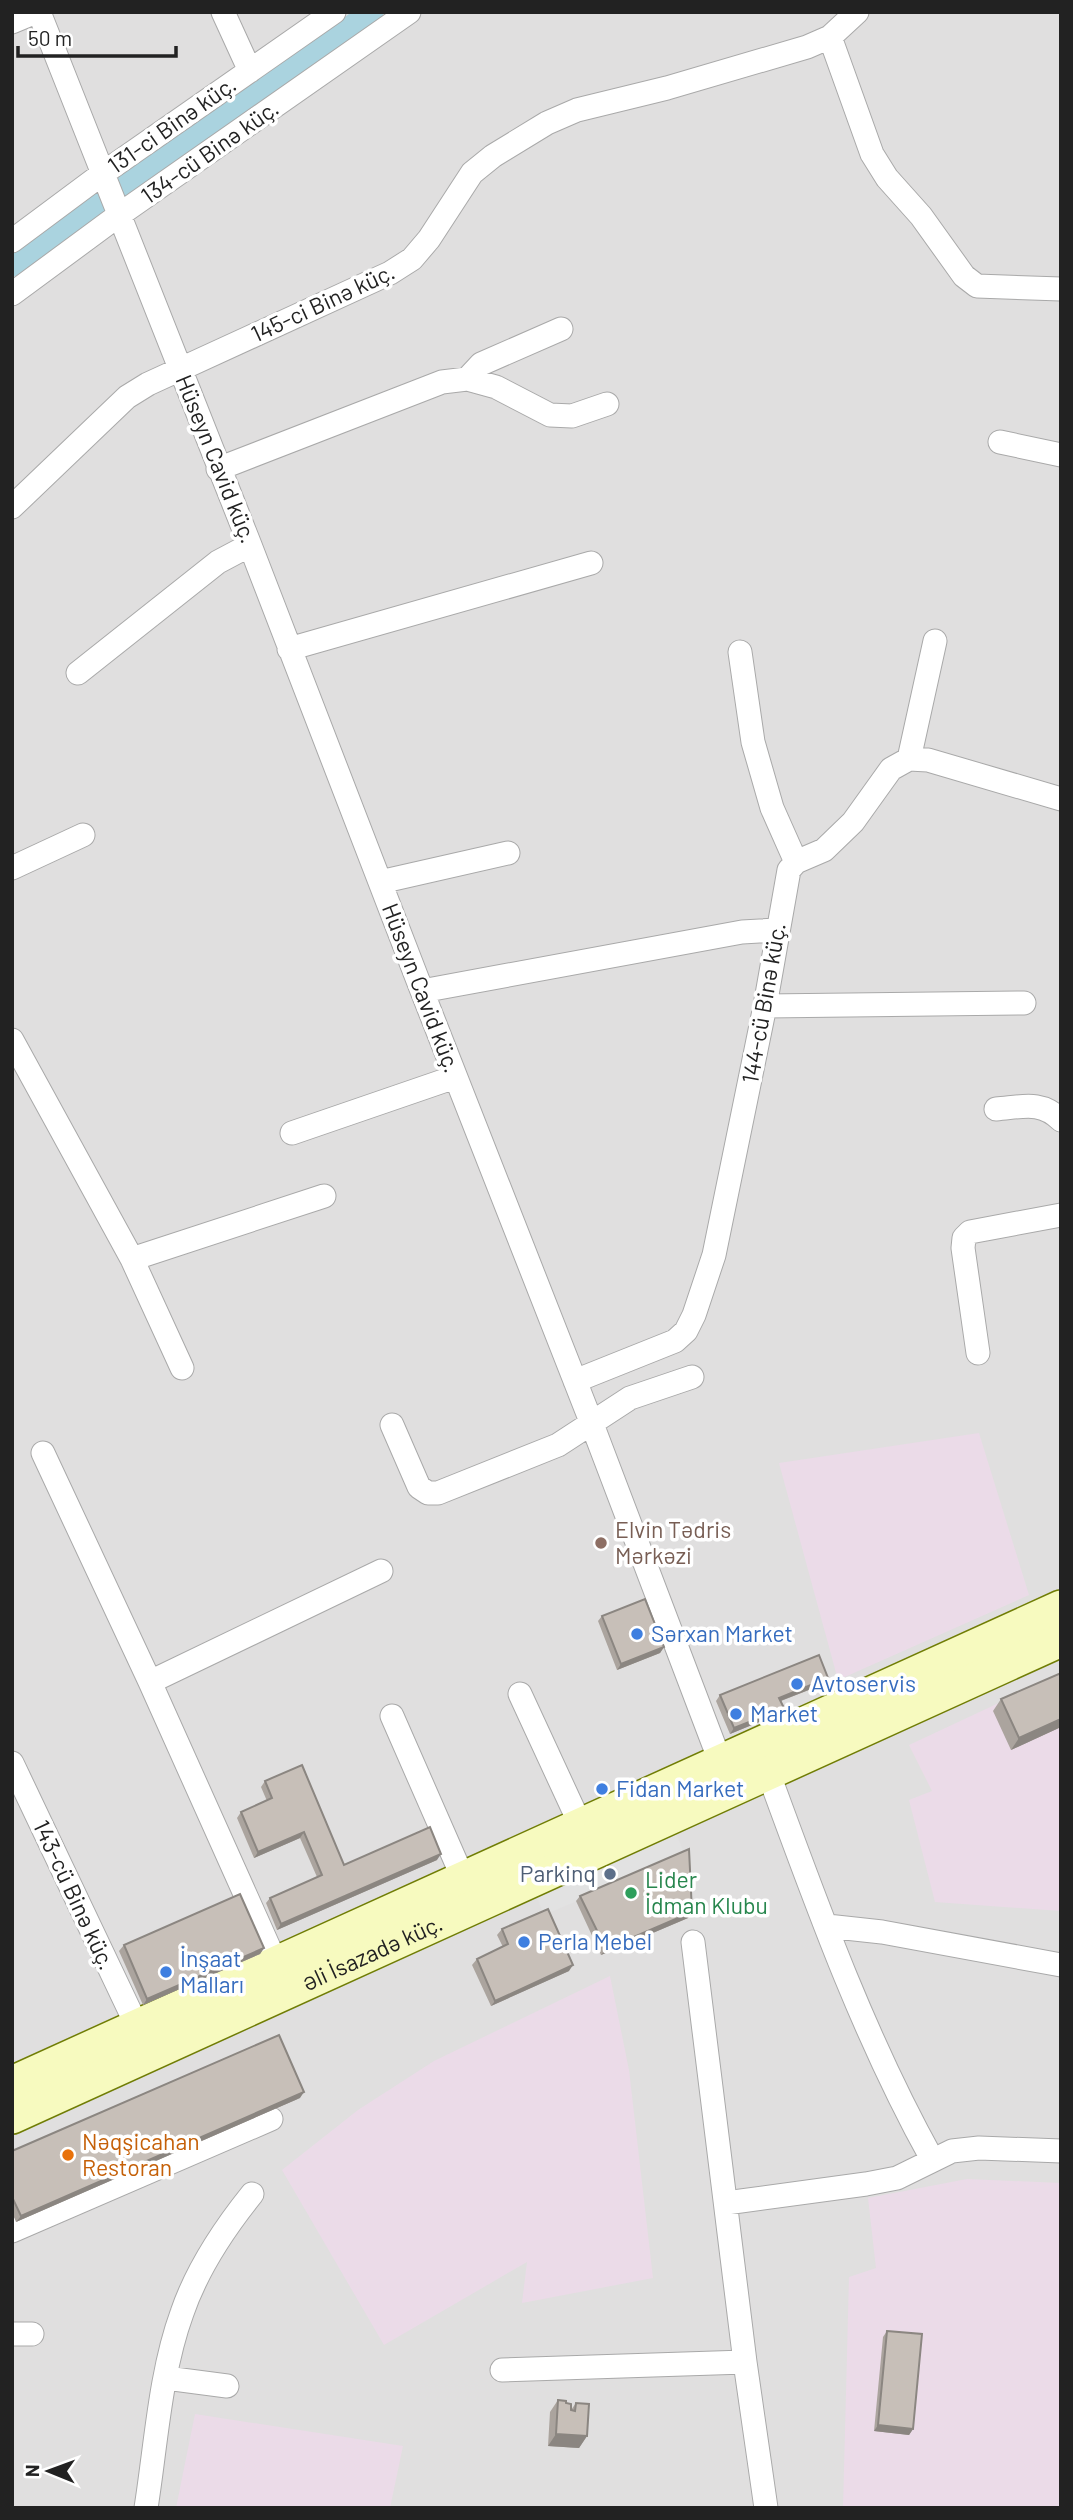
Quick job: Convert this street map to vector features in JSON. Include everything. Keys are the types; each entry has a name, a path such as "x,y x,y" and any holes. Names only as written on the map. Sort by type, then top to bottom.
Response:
{"main road":[{"path":"726,1775 1061,1607"},
{"path":"762,1758 1061,1640"},
{"name":"Əli İsazadə küç.","path":"12,2083 581,1826 726,1775"},
{"name":"Əli İsazadə küç.","path":"12,2117 726,1775"}],"street":[{"path":"12,22 37,12 102,174"},
{"path":"223,12 250,71"},
{"name":"131-ci Binə küç.","path":"12,240 334,12"},
{"name":"134-cü Binə küç.","path":"12,295 119,215 409,12"},
{"name":"145-ci Binə küç.","path":"12,507 127,397 148,384 390,273 412,259 429,239 472,173 493,156 547,123 577,110 779,57 830,37 857,12"},
{"path":"830,37 872,154 887,178 921,216 964,276 977,286 1061,289"},
{"name":"Hüseyn Cavid küç.","path":"102,174 250,545 726,1775"},
{"path":"467,379 481,364 561,328"},
{"path":"218,469 442,382 467,379 496,387 550,415 572,416 607,404"},
{"path":"1000,442 1061,455"},
{"path":"78,673 218,562 250,545"},
{"path":"289,649 591,563"},
{"path":"909,759 935,641"},
{"path":"740,652 753,741 772,808 796,862 824,850 853,822 891,769 909,759 928,760 1061,799"},
{"path":"12,868 83,835"},
{"path":"380,882 508,853"},
{"name":"144-cü Binə küç.","path":"575,1381 675,1341 686,1331 694,1315 714,1255 765,1006 785,883 789,870 796,862"},
{"path":"422,991 742,932 777,930"},
{"path":"765,1006 1024,1003"},
{"path":"12,1040 132,1259 182,1368"},
{"path":"292,1133 455,1077"},
{"path":"996,1109 1040,1105 1061,1120"},
{"path":"132,1259 324,1196"},
{"path":"978,1353 963,1248 964,1238 970,1232 1061,1215"},
{"path":"392,1426 419,1487 428,1493 438,1493 558,1445 630,1398 692,1377"},
{"path":"43,1453 150,1682 276,1964"},
{"path":"150,1682 381,1572"},
{"path":"520,1694 581,1826"},
{"path":"392,1716 463,1878"},
{"path":"762,1758 827,1926 886,2067 908,2116 932,2159"},
{"name":"143-cü Binə küç.","path":"12,1763 137,2026"},
{"path":"827,1926 882,1932 1061,1965"},
{"path":"693,1942 745,2362 766,2508"},
{"path":"12,2231 271,2119"},
{"path":"726,2203 897,2178 952,2151 979,2148 1061,2151"},
{"path":"146,2508 166,2378 182,2311 224,2229 253,2194"},
{"path":"502,2370 745,2362"},
{"path":"166,2378 227,2386"}],"shaded area":[{"path":"12,12 1061,12 1061,2508 12,2508"},
{"path":"979,1433 1029,1595 838,1680 779,1463"},
{"path":"1061,1674 1061,1911 935,1902 909,1800 932,1791 909,1745"},
{"name":"Parkinq","path":"676,1833 685,1855 544,1915 535,1893"},
{"path":"610,1976 629,2070 653,2278 522,2303 527,2262 384,2345 282,2170 358,2110 434,2061"},
{"path":"967,2179 1061,2183 1061,2508 843,2508 849,2277 876,2268 868,2198"},
{"path":"195,2414 403,2446 390,2508 176,2508"}],"building":[{"path":"645,1599 664,1647 621,1664 602,1616"},
{"path":"819,1655 828,1678 779,1698 784,1708 734,1728 720,1695"},
{"path":"1061,1673 1061,1719 1019,1738 1001,1699"},
{"path":"302,1765 344,1865 430,1827 441,1854 281,1924 270,1898 322,1875 304,1832 258,1852 241,1812 272,1798 265,1781"},
{"path":"689,1849 692,1912 606,1949 580,1896"},
{"path":"240,1894 264,1948 147,1999 124,1945"},
{"path":"548,1909 573,1965 495,2001 477,1959 508,1944 502,1929"},
{"path":"279,2035 304,2092 21,2216 12,2197 12,2151"},
{"path":"887,2331 922,2334 913,2429 878,2425"},
{"path":"558,2400 571,2404 571,2410 575,2411 576,2403 589,2404 587,2436 556,2434"}],"waterway":[{"path":"12,265 372,12"}],"place":[{"name":"Elvin Tədris Mərkəzi","path":"601,1543"},
{"name":"Sərxan Market","path":"637,1634"},
{"name":"Avtoservis","path":"797,1684"},
{"name":"Market","path":"736,1714"},
{"name":"Fidan Market","path":"602,1789"},
{"name":"Parkinq","path":"610,1874"},
{"name":"Lider İdman Klubu","path":"631,1893"},
{"name":"Perla Mebel","path":"524,1942"},
{"name":"İnşaat Malları","path":"166,1972"},
{"name":"Nəqşicahan Restoran","path":"68,2155"}]}
